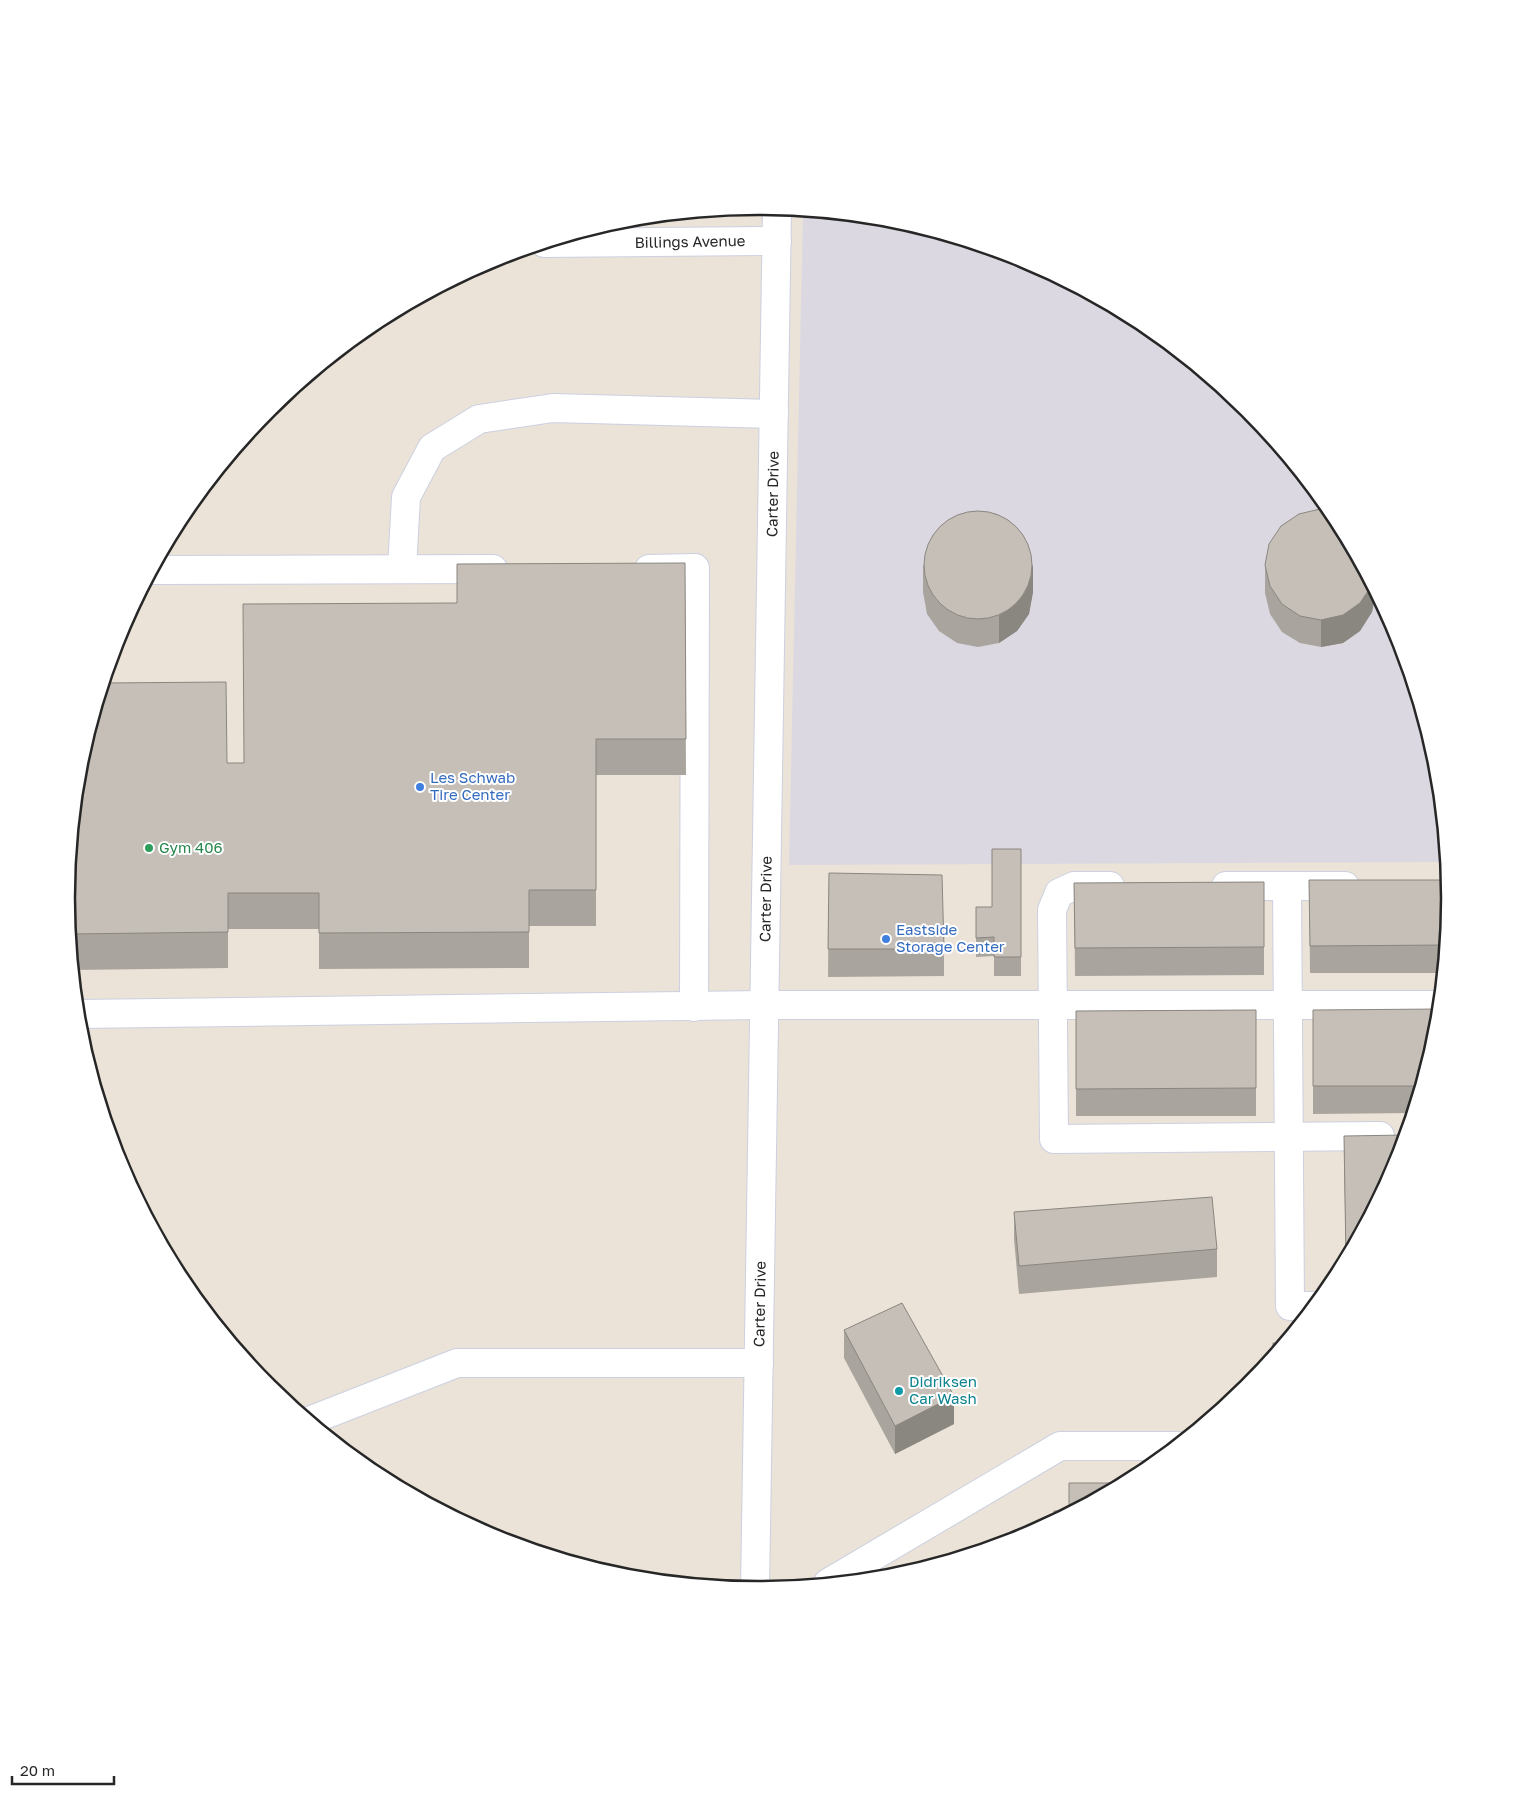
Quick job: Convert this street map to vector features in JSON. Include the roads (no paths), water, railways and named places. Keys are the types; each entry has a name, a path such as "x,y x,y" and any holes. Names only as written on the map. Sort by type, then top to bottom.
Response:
{"street":[{"name":"Carter Drive","path":"755,1581 777,215"},
{"name":"Billings Avenue","path":"566,243 777,241"},
{"path":"402,570 406,497 432,448 478,419 553,408 774,414"},
{"path":"627,569 695,568 694,1007"},
{"path":"159,570 519,569"},
{"path":"1132,886 1074,886 1059,893 1052,910 1054,1139 1399,1136"},
{"path":"1200,886 1373,886"},
{"path":"1287,886 1290,1306 1307,1306"},
{"path":"85,1014 764,1005 1433,1005"},
{"path":"316,1418 457,1363 758,1363"},
{"path":"838,1577 1060,1446 1166,1446"}],"place":[{"name":"Les Schwab Tire Center","path":"420,787"},
{"name":"Gym 406","path":"149,848"},
{"name":"Eastside Storage Center","path":"886,939"},
{"name":"Didriksen Car Wash","path":"899,1391"}]}
